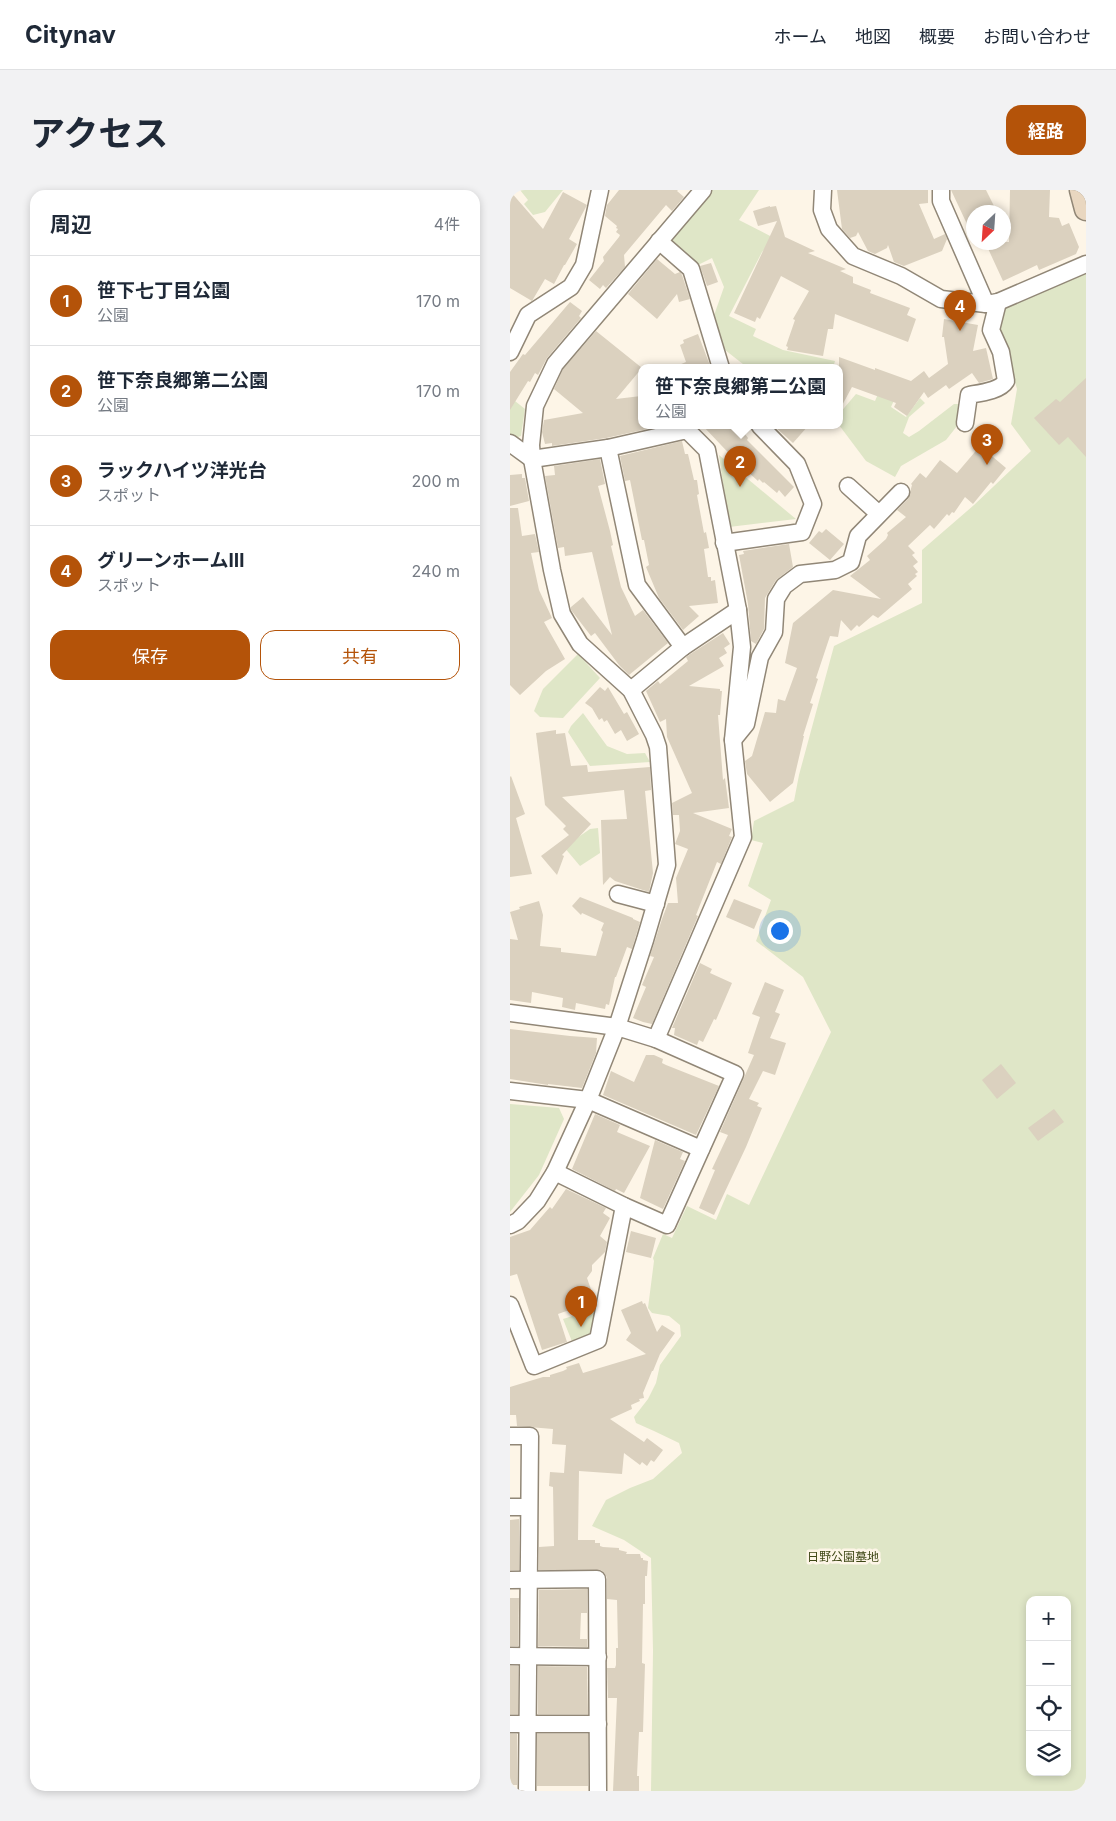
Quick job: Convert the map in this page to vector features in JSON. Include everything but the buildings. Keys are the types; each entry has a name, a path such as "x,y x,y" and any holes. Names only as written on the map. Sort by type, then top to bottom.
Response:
{"street":[{"path":"510,352 528,315 571,287 584,265 600,190"},
{"path":"510,1225 518,1221 537,1201 555,1172 588,1100 617,1027 667,865 658,747 654,735 631,690 580,644 562,614 532,459 531,445 535,406 555,364 703,190"},
{"path":"823,190 822,210 829,229 853,256 901,276 941,299 992,303 1086,264"},
{"path":"941,190 941,201 992,303 991,330 1001,352 1006,381 1004,385 969,395 965,422"},
{"path":"1081,190 1086,209"},
{"path":"659,241 691,268 720,364"},
{"path":"724,543 802,532 812,504 797,464 763,429"},
{"path":"510,443 532,459 608,448 686,430 707,450 738,610 742,647 733,740 743,837 656,1039"},
{"path":"608,448 637,585 683,647"},
{"path":"848,486 879,514"},
{"path":"733,740 746,724 760,657 774,632 776,599 784,586 800,574 835,570 851,562 858,536 900,492"},
{"path":"631,690 683,647 738,610"},
{"path":"618,894 656,904"},
{"path":"510,1013 617,1027 656,1039 735,1074 667,1224 624,1206 555,1172"},
{"path":"510,1091 588,1100 701,1149"},
{"path":"510,1305 534,1366 598,1340 624,1206"},
{"path":"510,1436 530,1436 527,1791"},
{"path":"510,1507 528,1507"},
{"path":"510,1580 597,1579 598,1791"},
{"path":"510,1656 598,1657"},
{"path":"510,1724 598,1724"}],"green space":[{"path":"520,190 563,190 545,212 533,215 524,204 528,200"},
{"path":"708,190 759,190 739,220 774,238 762,252 729,316 756,329 753,336 783,350 835,361 834,364 743,364 720,346 712,321 724,287 712,258 696,266 685,251 667,238"},
{"name":"日野公園墓地","path":"1086,270 1086,1791 651,1791 653,1651 651,1558 624,1540 592,1526 606,1500 653,1479 682,1453 679,1443 636,1423 634,1417 648,1399 656,1383 660,1365 681,1336 680,1325 669,1316 652,1313 648,1308 653,1258 663,1234 672,1238 687,1206 716,1220 727,1194 749,1205 831,1032 803,977 756,941 771,900 748,886 763,843 751,840 754,821 794,801 799,775 834,646 922,603 922,550 974,505 1031,451 1011,424 1017,389 999,325 1004,308"},
{"path":"901,385 891,407 906,417 920,398 925,403 909,417 903,433 909,437 954,404 959,404 957,426 946,440 901,466 895,477 866,461 842,429 843,409 856,394 875,401 878,394"},
{"path":"510,397 525,409 521,436 515,438 510,435"},
{"path":"719,455 796,519 729,527"},
{"path":"578,654 600,678 563,718 540,717 534,711 543,689"},
{"path":"583,713 607,746 627,754 645,753 650,762 590,766 568,732"},
{"path":"598,828 600,853 580,866 564,847 590,829"},
{"path":"510,1104 559,1108 564,1119 539,1175 510,1212"},
{"path":"598,1308 594,1336 573,1344 563,1319"}],"place":[{"name":"グリーンホームⅢ","path":"960,331"},
{"name":"ラックハイツ洋光台","path":"987,465"},
{"name":"笹下奈良郷第二公園","path":"740,487"},
{"name":"笹下七丁目公園","path":"581,1327"}]}
